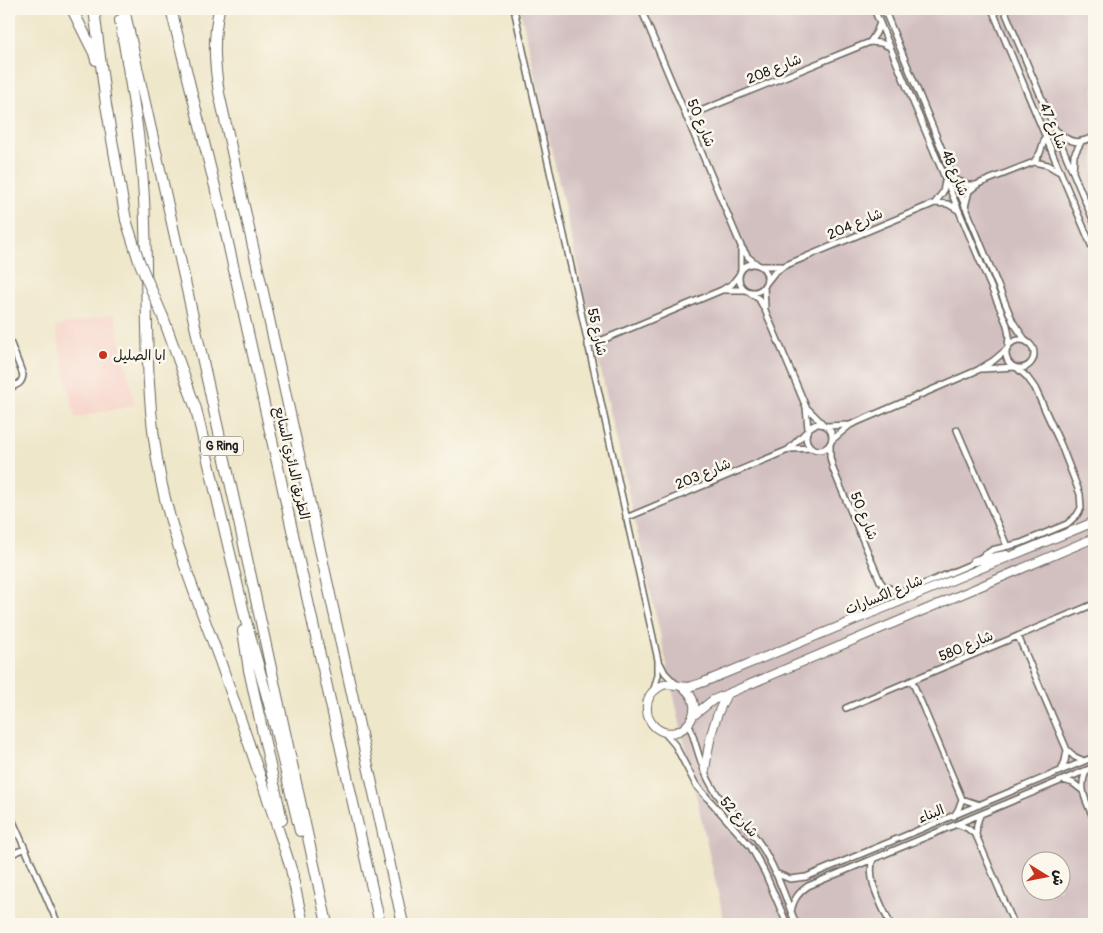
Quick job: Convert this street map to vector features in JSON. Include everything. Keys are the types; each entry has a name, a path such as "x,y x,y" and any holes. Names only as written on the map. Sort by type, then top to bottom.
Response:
{"highway":[{"path":"72,9 94,53 106,105"},
{"path":"94,9 106,105 126,220 196,409 234,571 296,816 318,884"},
{"path":"119,9 137,125 144,198 147,370 152,421 162,481 179,551 267,793 292,874"},
{"name":"G Ring","path":"124,9 327,924"},
{"name":"الطريق الدائري السابع","path":"171,9 222,217 380,924"},
{"path":"220,9 214,35 214,63 219,93 403,924"},
{"path":"234,571 249,670 303,924"}],"street":[{"name":"شارع 55","path":"514,9 658,660 658,675 654,691"},
{"name":"شارع 50","path":"641,9 741,246 748,257 760,266"},
{"name":"شارع 48","path":"874,9 1006,325 1009,336 1007,348"},
{"name":"شارع 48","path":"884,9 1014,322 1026,341"},
{"name":"شارع 47","path":"992,9 1094,252"},
{"name":"شارع 47","path":"1004,9 1094,222"},
{"path":"880,22 870,42 890,47"},
{"name":"شارع 208","path":"686,117 870,42"},
{"path":"1055,129 1069,141 1082,142 1094,137"},
{"path":"1034,162 1043,148 1045,137"},
{"path":"1073,173 1074,155 1082,142"},
{"path":"965,207 967,196 973,187 1034,162 1048,165 1060,172"},
{"path":"935,203 943,192 945,179"},
{"path":"953,179 963,184 978,184"},
{"path":"935,203 948,204 959,212"},
{"name":"شارع 204","path":"766,284 774,273 784,266 935,203"},
{"name":"شارع 50","path":"740,272 741,246"},
{"path":"588,346 722,290 732,284 748,264 760,266 765,271 765,310"},
{"name":"شارع 204","path":"760,266 784,266"},
{"path":"740,272 739,283 759,299 765,310 806,407 807,443 812,448 822,450 850,425 978,370 993,361 1016,340 1026,341 1032,348 1033,358 1027,366 978,370"},
{"path":"722,290 758,292 766,284"},
{"path":"9,388 18,385 23,375 10,339"},
{"path":"1007,348 1007,359 1015,367"},
{"name":"شارع الكسارات","path":"890,590 910,590 975,561 988,552 1021,543 1067,524 1078,515 1080,494 1040,396 1031,382 1015,367"},
{"path":"806,407 832,432 831,442"},
{"path":"807,431 815,424 850,425"},
{"path":"957,430 1007,546"},
{"name":"شارع 203","path":"788,450 807,431"},
{"name":"شارع 50","path":"831,442 831,463 876,575 884,586 890,590"},
{"name":"شارع 203","path":"626,518 788,450 812,448"},
{"name":"شارع الكسارات","path":"654,691 660,686 691,686 704,682 1094,522"},
{"path":"694,714 713,700 1094,538"},
{"path":"975,561 1018,553"},
{"name":"شارع 580","path":"846,708 1094,604"},
{"path":"1018,636 1067,750 1075,757 1085,761"},
{"name":"شارع 55","path":"658,660 665,673 678,685"},
{"path":"912,681 962,799 981,805"},
{"path":"654,691 648,699 647,714 655,726 663,731 674,732 689,724 694,714 694,701 687,690 678,685"},
{"path":"705,770 709,736 717,712 727,694"},
{"name":"شارع 52","path":"689,724 700,762 720,797 750,829 759,842 775,873 796,924"},
{"name":"شارع 52","path":"663,731 675,745 696,785 751,847 765,872 787,924"},
{"path":"1061,771 1067,750"},
{"name":"البناء","path":"775,873 790,879 806,877 1094,757"},
{"name":"البناء","path":"791,912 798,894 808,886 1094,767"},
{"path":"1087,770 1082,790 1094,819"},
{"path":"1062,780 1073,783 1082,790"},
{"path":"954,816 962,799"},
{"path":"9,812 58,924"},
{"path":"981,814 977,824 976,835 1014,924"},
{"path":"956,824 967,828 976,835"},
{"path":"9,853 24,849"},
{"path":"873,859 871,869 872,880 890,924"}],"shaded area":[{"path":"520,9 1094,9 1094,924 725,924"},
{"path":"114,314 135,405 75,418 55,327"}],"place":[{"name":"ابا الصليل","path":"103,355"}]}
